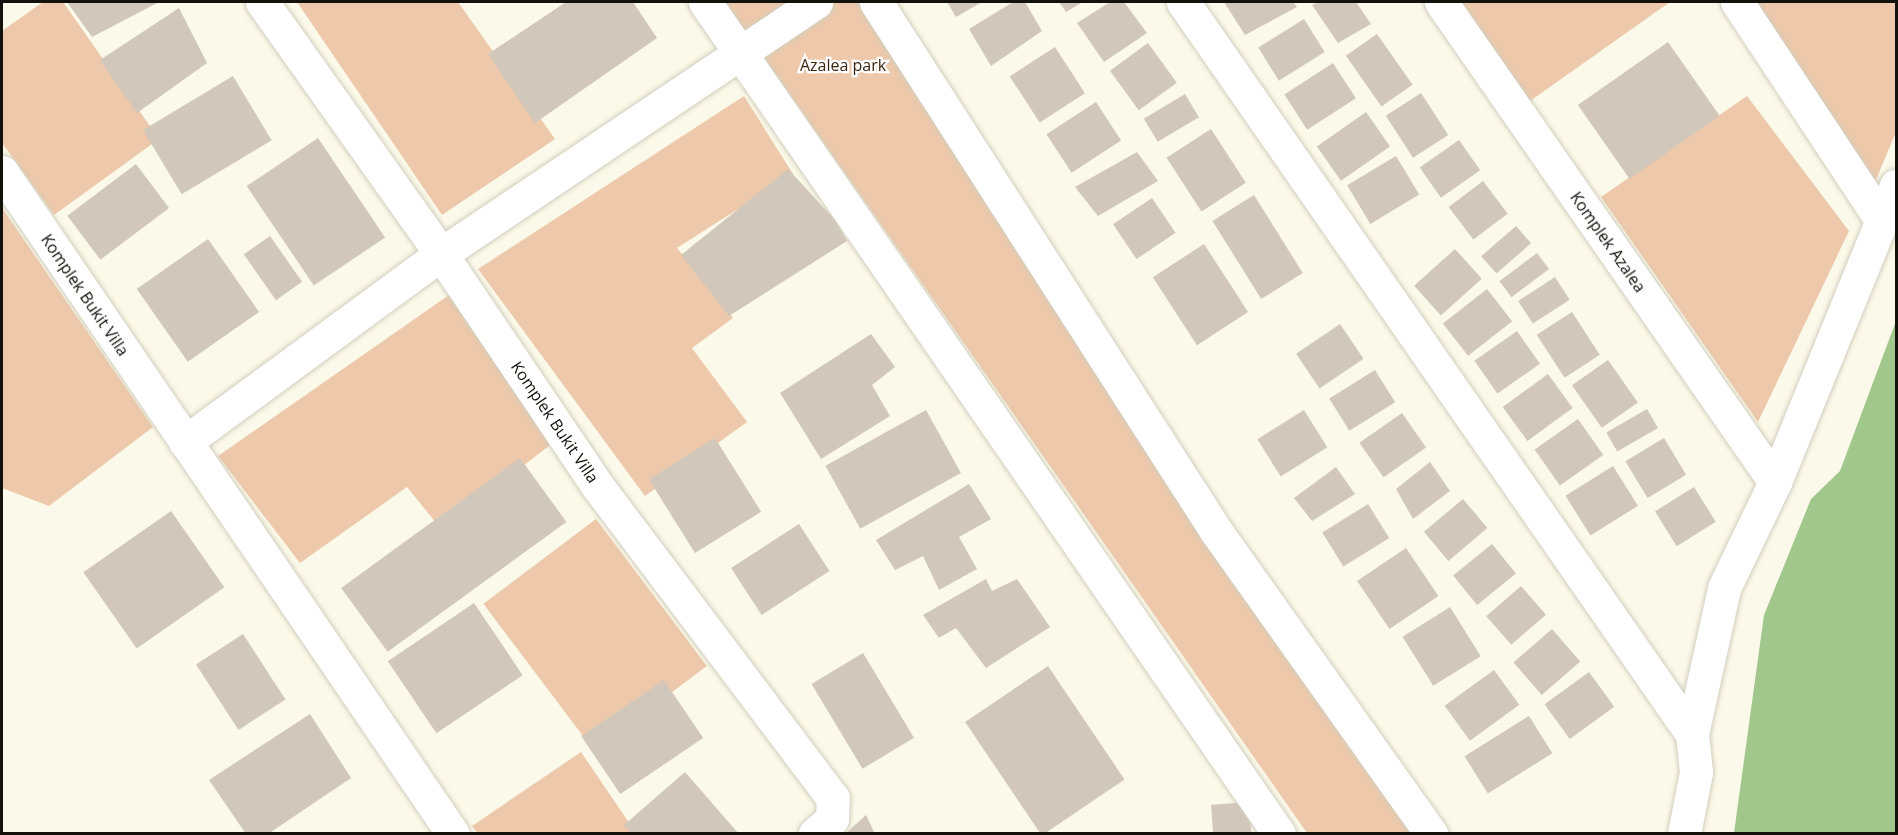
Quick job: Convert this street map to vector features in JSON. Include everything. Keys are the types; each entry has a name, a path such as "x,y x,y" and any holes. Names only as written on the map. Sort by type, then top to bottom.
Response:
{"street":[{"name":"Komplek Bukit Villa","path":"262,2 441,254 596,484 833,798 832,819 815,834"},
{"path":"705,2 737,54 1279,834"},
{"path":"185,442 441,254 816,2"},
{"path":"876,2 1216,531 1431,834"},
{"path":"1183,2 1692,734"},
{"name":"Komplek Azalea","path":"1441,2 1775,482"},
{"path":"1737,2 1882,221"},
{"name":"Komplek Bukit Villa","path":"2,172 453,834"},
{"path":"1684,834 1696,772 1692,734 1724,588 1775,482 1896,186"}],"green space":[{"path":"43,2 63,2 159,139 54,215 2,143 2,31"},
{"path":"297,2 458,2 555,139 442,215"},
{"name":"Azalea park","path":"725,2 877,2 1437,833 1307,833"},
{"path":"1459,2 1670,2 1530,101"},
{"path":"1734,2 1896,2 1896,132 1870,194"},
{"path":"744,96 793,174 677,248 733,318 692,348 747,422 645,496 478,269"},
{"path":"1747,96 1849,231 1758,422 1601,197"},
{"path":"2,208 153,427 49,506 2,488"},
{"path":"449,295 554,442 441,529 407,487 300,563 218,456"},
{"path":"596,519 707,666 594,751 483,604"},
{"path":"581,752 636,833 478,834 472,826"}],"shaded area":[{"path":"1896,321 1896,833 1734,833 1764,615 1811,499 1840,471"}],"building":[{"path":"67,2 159,2 92,37"},
{"path":"566,2 633,2 657,38 535,123 488,54"},
{"path":"947,2 982,2 956,17"},
{"path":"1013,2 1025,2 1042,31 991,66 969,29"},
{"path":"1059,2 1083,2 1066,12"},
{"path":"1110,2 1124,2 1147,33 1104,62 1077,23"},
{"path":"1224,2 1293,2 1297,7 1245,35"},
{"path":"1319,2 1356,2 1371,24 1338,43 1312,5"},
{"path":"179,8 207,63 137,113 100,60"},
{"path":"1304,19 1325,52 1279,81 1258,48"},
{"path":"1377,34 1413,85 1381,107 1346,56"},
{"path":"1668,42 1720,116 1630,179 1578,105"},
{"path":"1148,43 1177,83 1139,110 1110,71"},
{"path":"1055,47 1085,93 1040,123 1010,76"},
{"path":"1333,63 1356,98 1307,130 1284,95"},
{"path":"233,76 272,140 182,194 143,130"},
{"path":"1421,93 1448,135 1413,158 1386,116"},
{"path":"1185,94 1199,117 1158,142 1144,119"},
{"path":"1096,102 1121,141 1072,173 1047,134"},
{"path":"1366,112 1390,146 1341,181 1317,146"},
{"path":"1211,129 1246,183 1201,212 1167,158"},
{"path":"318,138 385,237 314,286 247,186"},
{"path":"1459,140 1480,170 1441,198 1420,168"},
{"path":"1137,152 1158,181 1098,216 1075,187"},
{"path":"1396,156 1419,195 1370,224 1347,185"},
{"path":"136,164 169,208 100,260 67,216"},
{"path":"788,169 836,221 847,241 729,316 681,255"},
{"path":"1483,181 1508,214 1473,240 1449,207"},
{"path":"1254,195 1303,273 1261,299 1212,221"},
{"path":"1152,198 1175,233 1137,259 1113,224"},
{"path":"1516,226 1531,243 1496,274 1481,256"},
{"path":"270,236 302,282 276,300 244,254"},
{"path":"208,239 259,312 188,362 137,289"},
{"path":"1204,244 1248,312 1197,345 1153,277"},
{"path":"1455,249 1482,279 1441,316 1414,286"},
{"path":"1537,253 1549,269 1512,297 1499,281"},
{"path":"1555,277 1570,300 1533,324 1518,301"},
{"path":"1487,289 1512,321 1468,356 1443,323"},
{"path":"1572,312 1600,355 1565,378 1537,335"},
{"path":"1340,324 1363,359 1320,388 1296,354"},
{"path":"1517,331 1540,364 1497,394 1474,361"},
{"path":"871,334 895,367 872,385 890,416 821,459 780,393"},
{"path":"1608,360 1638,403 1602,428 1572,385"},
{"path":"1375,370 1395,402 1349,431 1329,399"},
{"path":"1548,374 1573,408 1527,441 1503,407"},
{"path":"1647,409 1658,428 1617,452 1606,432"},
{"path":"926,410 961,473 860,529 825,466"},
{"path":"1304,410 1327,447 1281,476 1257,439"},
{"path":"1402,413 1426,447 1383,477 1359,443"},
{"path":"1578,419 1603,455 1560,485 1535,449"},
{"path":"715,438 761,512 695,553 649,479"},
{"path":"1664,438 1686,475 1648,498 1625,461"},
{"path":"520,458 566,522 388,652 341,588"},
{"path":"1430,462 1450,491 1413,519 1396,489"},
{"path":"1613,466 1638,506 1590,536 1566,496"},
{"path":"1336,467 1355,494 1312,521 1294,498"},
{"path":"969,484 991,519 959,537 977,569 939,590 923,556 895,570 876,540"},
{"path":"1694,487 1716,522 1677,546 1655,511"},
{"path":"1463,499 1487,528 1448,561 1424,532"},
{"path":"1368,504 1389,538 1343,567 1322,533"},
{"path":"171,511 224,587 137,649 83,572"},
{"path":"799,524 829,571 762,615 731,568"},
{"path":"1492,544 1516,574 1477,605 1453,575"},
{"path":"1406,548 1438,596 1390,629 1357,581"},
{"path":"986,579 992,591 1017,579 1050,627 986,668 956,628 939,638 923,615"},
{"path":"1521,586 1546,615 1511,645 1486,616"},
{"path":"474,603 523,675 436,733 388,661"},
{"path":"1450,607 1481,656 1433,686 1403,637"},
{"path":"1552,629 1580,661 1542,695 1514,662"},
{"path":"243,634 285,699 239,730 196,664"},
{"path":"863,653 914,738 863,769 812,684"},
{"path":"1048,666 1125,780 1041,834 965,722"},
{"path":"1494,670 1519,705 1470,741 1445,706"},
{"path":"1589,672 1614,707 1570,739 1545,704"},
{"path":"664,680 703,738 620,794 581,736"},
{"path":"310,714 351,778 268,834 246,834 209,780"},
{"path":"1529,716 1552,753 1488,794 1465,756"},
{"path":"685,772 739,834 632,834 624,825"},
{"path":"1249,802 1251,834 1213,834 1211,805"},
{"path":"866,815 875,834 845,834"}]}
